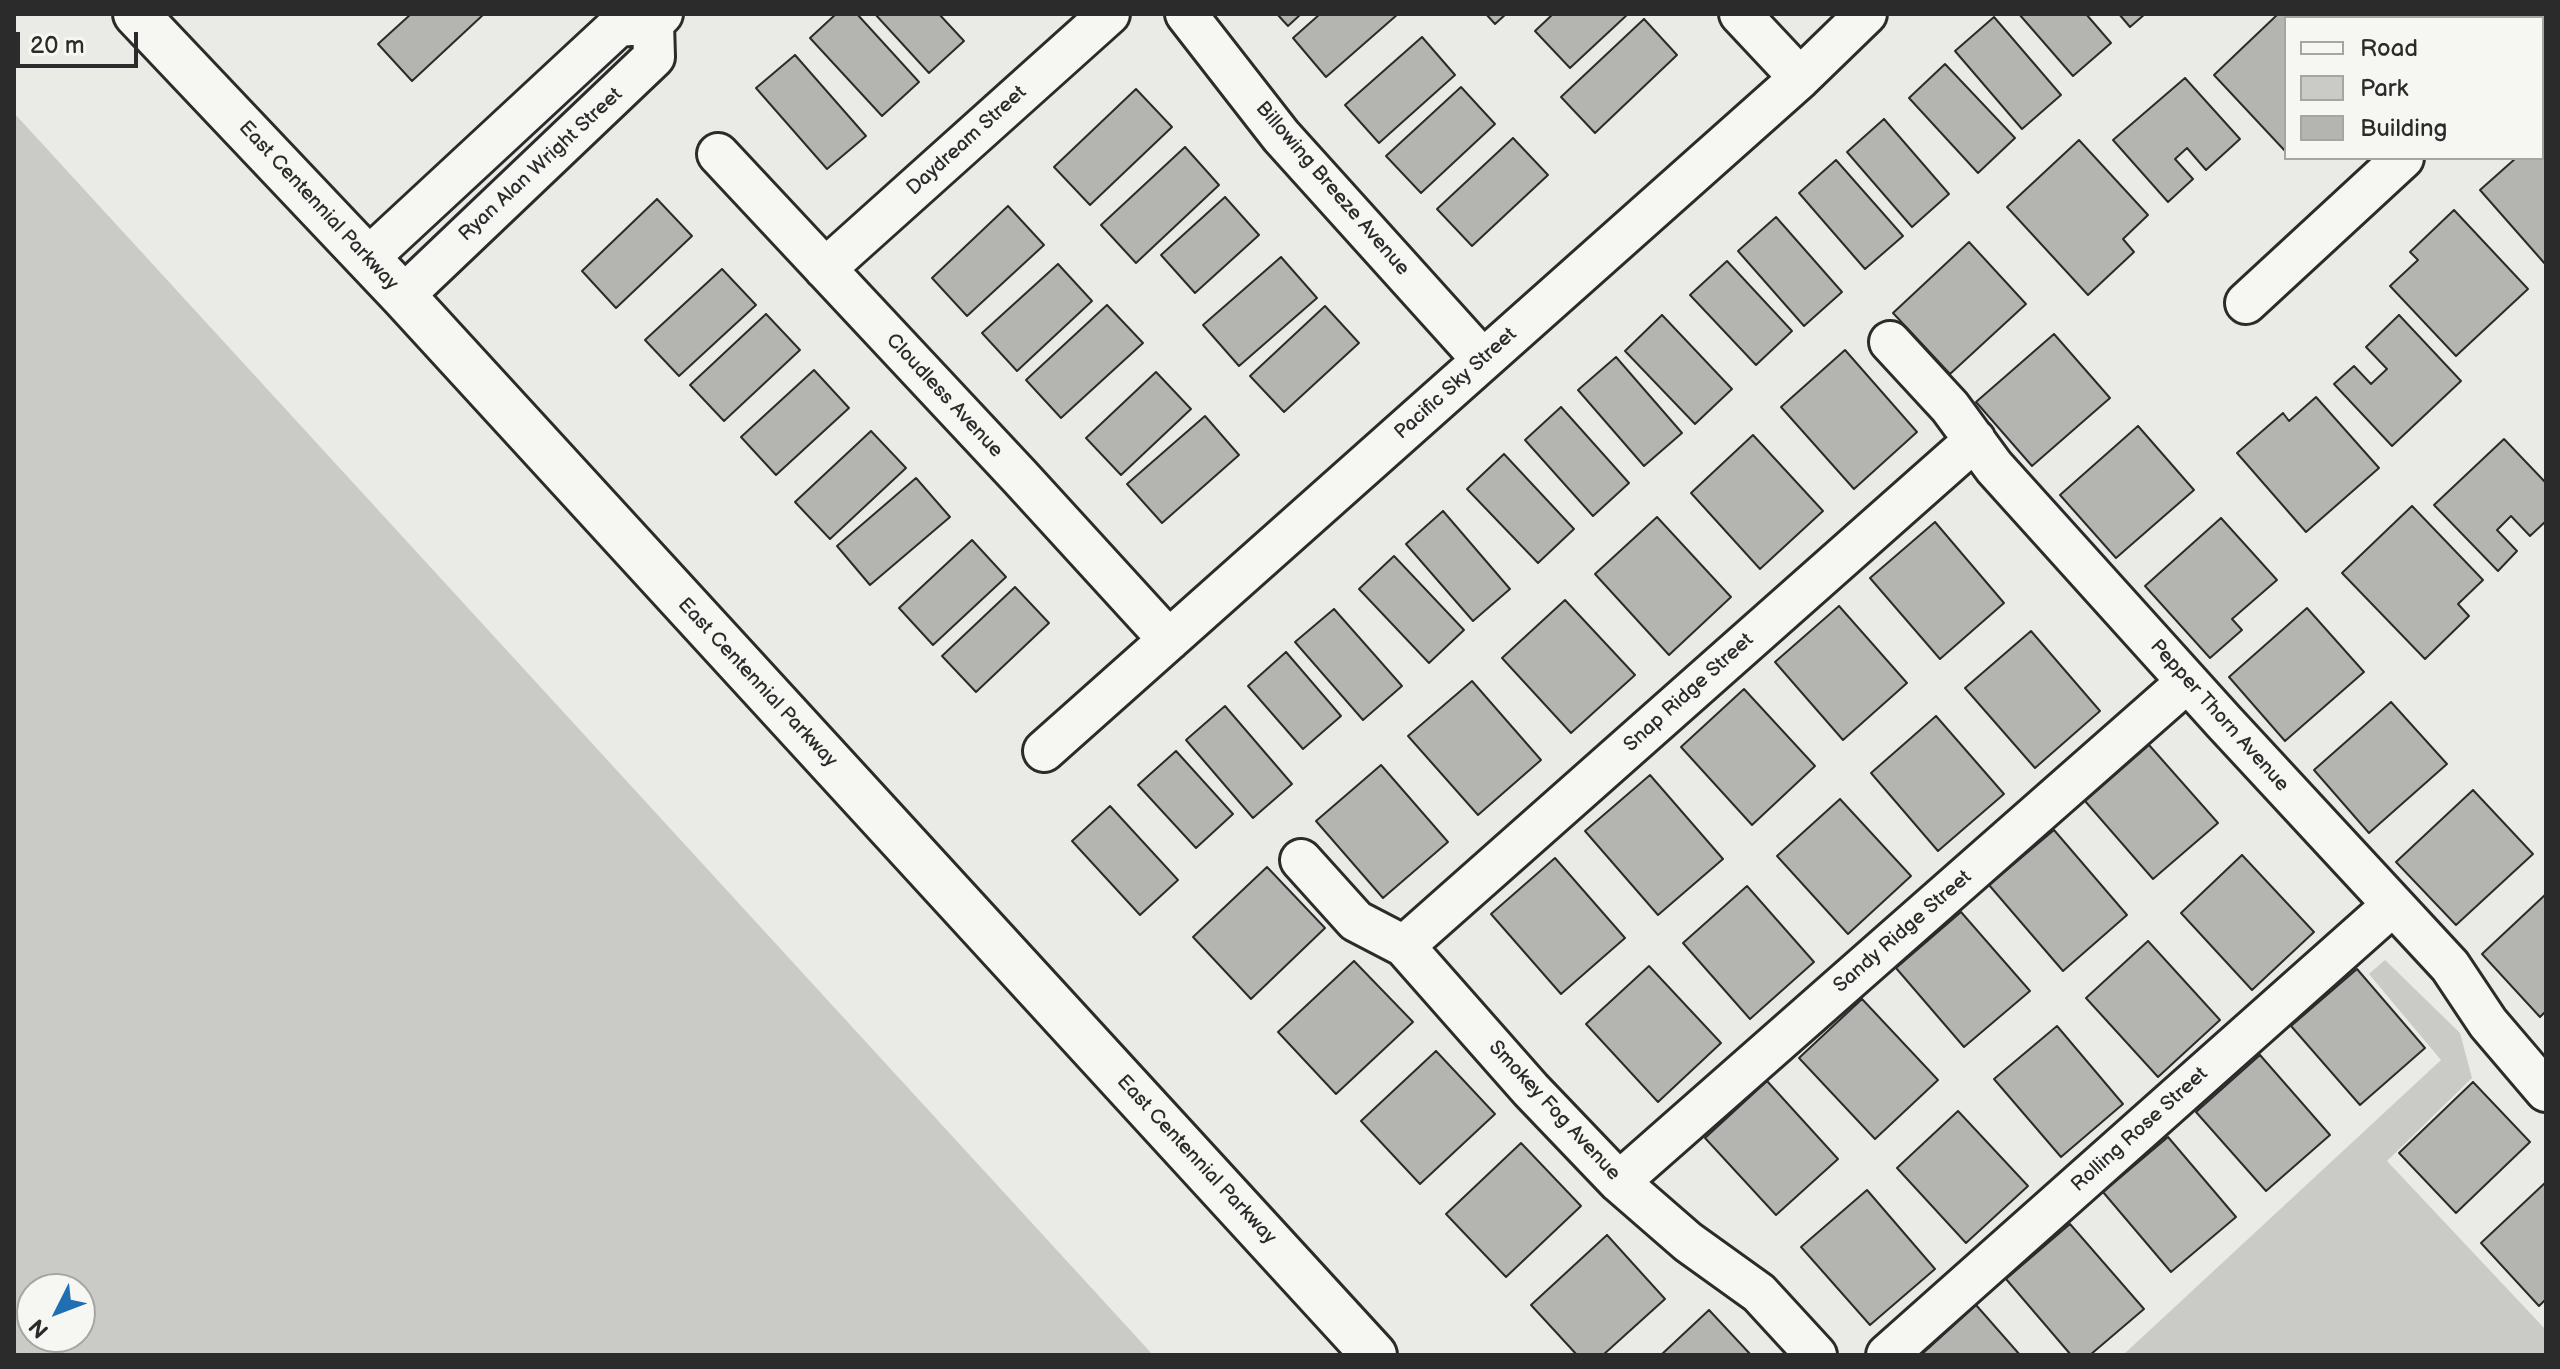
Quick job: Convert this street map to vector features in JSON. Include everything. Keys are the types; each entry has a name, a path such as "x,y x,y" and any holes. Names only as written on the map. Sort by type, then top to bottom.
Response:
{"main road":[{"name":"East Centennial Parkway","path":"136,14 403,296 1374,1355"}],"street":[{"name":"Daydream Street","path":"825,269 1109,14"},
{"name":"Billowing Breeze Avenue","path":"1186,14 1281,136 1483,360"},
{"path":"1740,14 1800,78"},
{"name":"Pacific Sky Street","path":"1044,751 1800,78 1866,14"},
{"name":"Ryan Alan Wright Street","path":"367,259 618,26 658,18 654,57 403,296"},
{"path":"564,76 598,113"},
{"name":"Cloudless Avenue","path":"718,154 1169,640"},
{"path":"2246,303 2401,160"},
{"name":"Pepper Thorn Avenue","path":"1890,342 1950,407 1994,467 2187,682 2450,966 2488,1023 2546,1091"},
{"name":"Snap Ridge Street","path":"1404,946 1975,440"},
{"name":"Sandy Ridge Street","path":"1619,1182 2187,682"},
{"name":"Smokey Fog Avenue","path":"1301,860 1356,921 1404,946 1531,1090 1619,1182 1688,1242 1759,1293 1816,1355"},
{"name":"Rolling Rose Street","path":"1887,1355 2393,905"}],"green space":[{"path":"14,113 1153,1355 14,1355"},
{"path":"2385,960 2460,1033 2472,1078 2387,1161 2546,1330 2546,1355 2123,1355 2441,1060 2369,974"}],"building":[{"path":"411,14 484,14 412,81 378,44"},
{"path":"836,14 857,14 919,82 882,116 810,38"},
{"path":"875,14 939,14 964,41 929,73"},
{"path":"1277,14 1301,14 1288,26"},
{"path":"1320,14 1398,14 1326,77 1293,38"},
{"path":"1486,14 1506,14 1495,24"},
{"path":"1553,14 1628,14 1570,68 1535,31"},
{"path":"2019,14 2086,14 2111,43 2073,76"},
{"path":"2119,14 2145,14 2130,27"},
{"path":"2278,14 2289,16 2284,16 2284,150 2214,75"},
{"path":"2319,14 2394,14 2392,16"},
{"path":"1994,17 2061,95 2022,129 1955,51"},
{"path":"1644,19 1677,55 1595,133 1561,97"},
{"path":"1422,37 1455,75 1379,143 1345,105"},
{"path":"795,55 866,136 827,169 756,88"},
{"path":"1945,64 2015,138 1978,173 1909,98"},
{"path":"2185,78 2240,139 2206,170 2187,148 2175,159 2193,179 2168,202 2113,140"},
{"path":"1461,87 1495,124 1421,193 1386,156"},
{"path":"1136,89 1172,127 1090,205 1054,167"},
{"path":"1884,119 1949,194 1912,227 1847,152"},
{"path":"1513,138 1548,175 1472,246 1437,209"},
{"path":"2079,140 2148,215 2123,239 2134,252 2088,295 2007,207"},
{"path":"2546,145 2546,265 2480,190 2514,160 2544,160"},
{"path":"1185,147 1219,185 1136,263 1101,225"},
{"path":"1836,160 1903,236 1865,269 1799,193"},
{"path":"1225,197 1259,235 1195,293 1161,255"},
{"path":"657,199 692,236 616,308 582,271"},
{"path":"1008,206 1044,245 967,316 932,278"},
{"path":"2454,210 2528,289 2456,356 2390,286 2418,260 2410,252"},
{"path":"1776,217 1842,292 1804,326 1738,251"},
{"path":"1969,242 2026,304 1950,374 1893,313"},
{"path":"1281,257 1317,298 1239,366 1203,325"},
{"path":"1727,261 1792,331 1756,365 1690,295"},
{"path":"1058,264 1092,301 1017,371 982,333"},
{"path":"722,269 756,305 679,376 645,340"},
{"path":"1107,305 1143,343 1061,418 1026,380"},
{"path":"1325,306 1359,343 1284,412 1250,376"},
{"path":"766,314 800,350 724,421 690,385"},
{"path":"1662,315 1732,389 1695,424 1625,351"},
{"path":"2399,315 2461,381 2392,446 2334,384 2354,366 2371,384 2387,369 2366,347"},
{"path":"2054,334 2110,398 2032,466 1976,402"},
{"path":"1845,350 1917,432 1854,489 1781,407"},
{"path":"1616,357 1682,433 1644,466 1578,390"},
{"path":"814,370 849,408 776,475 741,437"},
{"path":"1156,372 1191,409 1121,475 1086,438"},
{"path":"2316,397 2379,468 2306,532 2237,453 2283,413 2289,421"},
{"path":"1561,407 1629,483 1593,516 1525,440"},
{"path":"1205,416 1239,455 1162,523 1127,484"},
{"path":"2138,426 2194,490 2116,558 2060,495"},
{"path":"871,431 906,468 830,539 795,502"},
{"path":"1753,435 1823,511 1760,569 1691,493"},
{"path":"2504,439 2546,483 2546,521 2530,536 2511,516 2497,530 2517,551 2498,571 2434,505"},
{"path":"1504,454 1574,529 1538,563 1467,489"},
{"path":"916,478 950,517 870,585 837,546"},
{"path":"2412,506 2483,580 2458,604 2469,616 2425,659 2342,573"},
{"path":"1443,511 1510,589 1473,621 1406,544"},
{"path":"1657,517 1731,597 1669,655 1595,574"},
{"path":"2221,518 2277,580 2232,619 2242,630 2210,658 2145,586"},
{"path":"1935,522 2004,603 1940,659 1870,578"},
{"path":"972,540 1006,577 933,645 899,608"},
{"path":"1394,556 1464,630 1429,663 1359,589"},
{"path":"1015,587 1049,623 976,692 942,656"},
{"path":"1565,600 1635,675 1571,733 1502,658"},
{"path":"1839,606 1907,683 1843,740 1775,662"},
{"path":"2307,608 2364,672 2285,741 2229,677"},
{"path":"1334,609 1402,686 1363,720 1295,642"},
{"path":"2031,631 2100,711 2035,768 1965,688"},
{"path":"1286,652 1341,716 1303,749 1248,686"},
{"path":"1472,681 1541,760 1478,815 1408,736"},
{"path":"1744,689 1815,766 1752,825 1681,747"},
{"path":"2391,702 2447,764 2369,833 2314,770"},
{"path":"1225,706 1292,784 1253,818 1186,740"},
{"path":"1936,716 2004,794 1938,851 1871,773"},
{"path":"2149,745 2218,823 2153,879 2085,801"},
{"path":"1176,751 1233,814 1196,848 1138,785"},
{"path":"1381,765 1448,842 1383,898 1316,821"},
{"path":"1650,775 1723,859 1658,915 1585,831"},
{"path":"2473,790 2533,854 2456,925 2396,862"},
{"path":"1840,799 1911,876 1848,934 1777,856"},
{"path":"1110,806 1178,880 1140,915 1072,841"},
{"path":"2054,830 2127,915 2063,971 1989,885"},
{"path":"2242,855 2314,932 2252,990 2181,913"},
{"path":"1555,858 1625,938 1561,994 1491,914"},
{"path":"1267,867 1325,928 1251,999 1193,937"},
{"path":"1747,886 1814,962 1750,1019 1683,943"},
{"path":"2546,894 2546,1011 2540,1017 2482,954"},
{"path":"1961,912 2030,991 1964,1047 1896,968"},
{"path":"2148,941 2220,1020 2158,1077 2086,998"},
{"path":"1354,961 1413,1022 1336,1094 1278,1032"},
{"path":"1649,966 1721,1043 1658,1102 1586,1024"},
{"path":"2357,969 2425,1048 2360,1105 2291,1026"},
{"path":"1862,999 1938,1080 1875,1139 1799,1058"},
{"path":"2057,1026 2123,1104 2061,1157 1994,1079"},
{"path":"1436,1051 1495,1114 1420,1184 1361,1121"},
{"path":"2260,1055 2330,1135 2266,1191 2196,1112"},
{"path":"1767,1081 1838,1159 1776,1215 1705,1138"},
{"path":"2473,1082 2530,1142 2456,1213 2399,1153"},
{"path":"1958,1111 2028,1186 1966,1243 1897,1168"},
{"path":"2168,1137 2236,1217 2171,1272 2103,1192"},
{"path":"1521,1143 1581,1206 1506,1277 1446,1214"},
{"path":"2546,1182 2546,1299 2539,1306 2481,1243"},
{"path":"1867,1190 1935,1269 1870,1325 1801,1247"},
{"path":"2070,1224 2144,1309 2090,1355 2071,1355 2006,1279"},
{"path":"1607,1235 1665,1299 1603,1355 1577,1355 1531,1305"},
{"path":"1976,1305 2020,1355 1921,1355"},
{"path":"1709,1310 1751,1355 1661,1355"}]}
